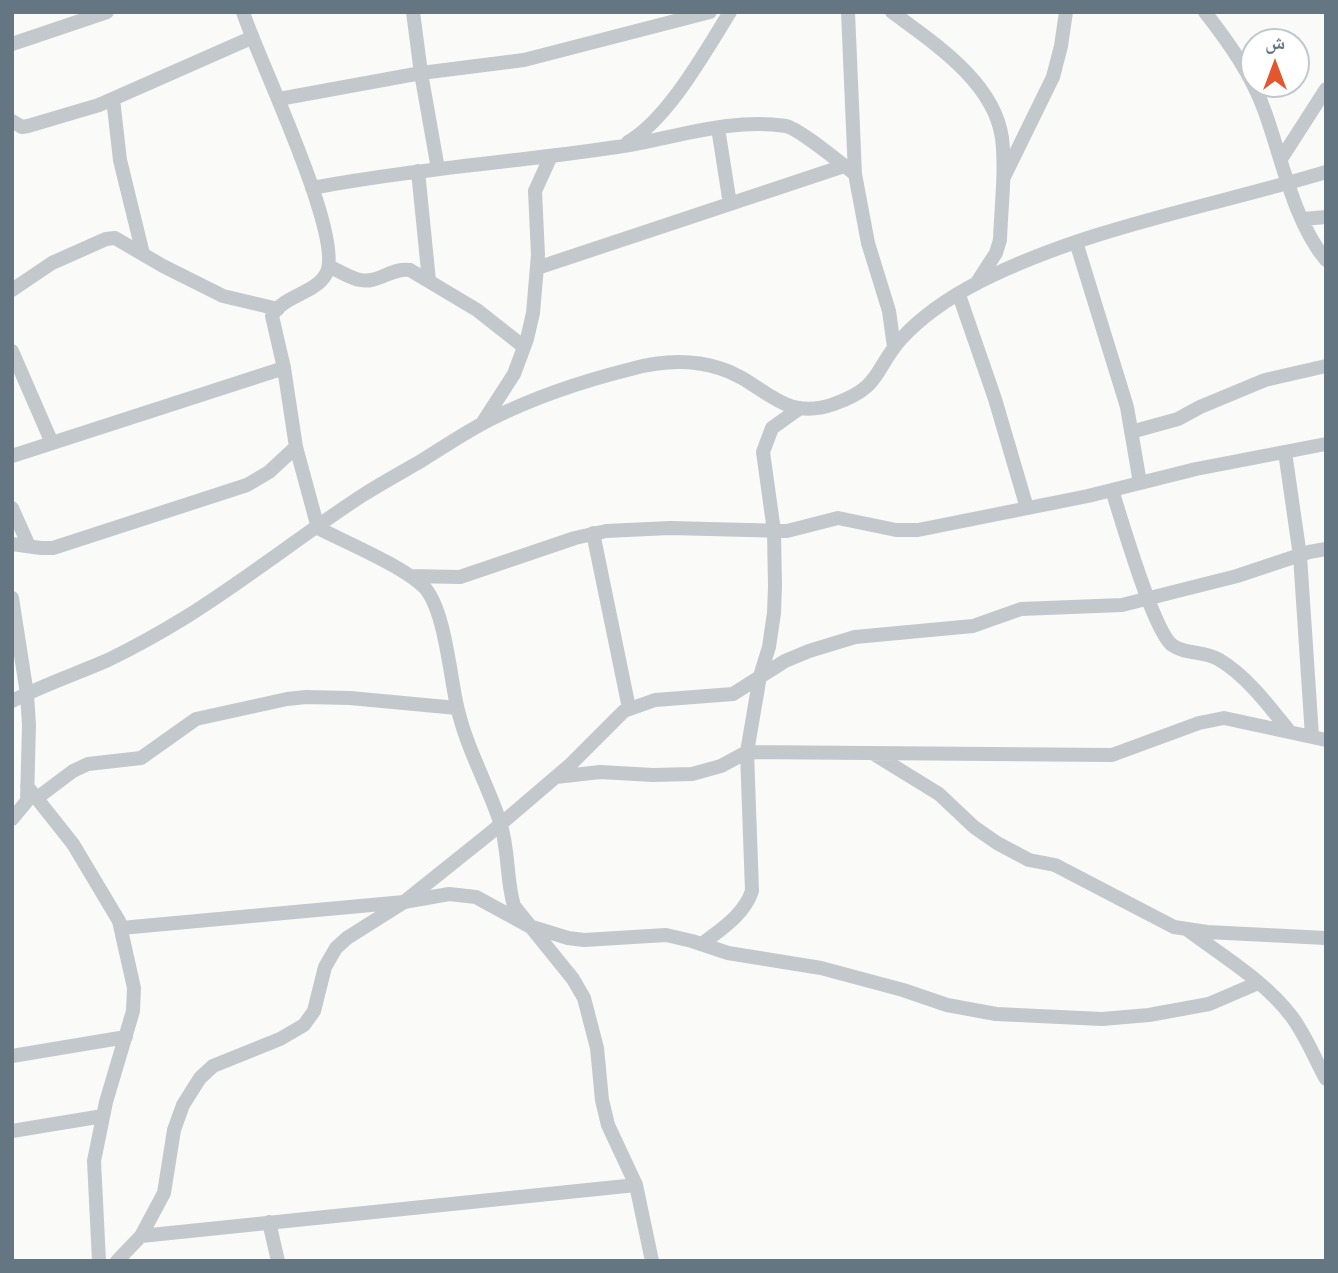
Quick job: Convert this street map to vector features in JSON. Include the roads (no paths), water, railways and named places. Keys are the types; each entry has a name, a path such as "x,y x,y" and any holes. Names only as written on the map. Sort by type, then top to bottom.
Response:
{"street":[{"path":"12,44 107,12"},
{"path":"243,12 312,188 329,250 329,266 320,282 278,309 272,316 284,368 296,447 318,528 409,576 427,590 434,604 457,708 471,752 501,824 510,892 517,912 573,979 584,998 597,1048 602,1100 608,1125 636,1185 652,1261"},
{"path":"414,12 421,73 438,169"},
{"path":"279,99 421,73 524,60 710,12"},
{"path":"620,146 653,124 698,63 730,12"},
{"path":"848,12 850,170 868,243 889,311 894,347"},
{"path":"892,12 963,68 987,98 998,120 1002,139 999,246 976,284"},
{"path":"1002,182 1053,77 1066,12"},
{"path":"1205,12 1226,39 1254,86 1303,219 1316,248 1326,260"},
{"path":"12,121 22,127 28,126 113,99 251,38"},
{"path":"1281,159 1326,89"},
{"path":"113,99 120,160 143,254"},
{"path":"312,188 380,176 551,156 750,125 791,128 850,170"},
{"path":"718,128 730,204"},
{"path":"482,424 514,374 533,313 537,268 535,191 551,156"},
{"path":"537,268 730,204 850,170"},
{"path":"418,172 429,281"},
{"path":"12,701 148,640 231,589 362,496 482,424 526,403 634,368 663,362 681,362 721,368 742,377 774,400 800,408 828,406 867,388 877,378 894,347 913,327 976,284 1048,251 1076,242 1326,172"},
{"path":"1303,219 1326,217"},
{"path":"12,290 52,263 110,238 120,240 163,266 223,296 278,309"},
{"path":"1076,242 1127,407 1140,483"},
{"path":"329,266 359,280 378,278 405,269 477,310 524,347"},
{"path":"959,295 995,399 1027,508"},
{"path":"12,351 52,443"},
{"path":"1131,432 1182,418 1200,407 1265,380 1326,366"},
{"path":"12,456 284,368"},
{"path":"702,944 741,911 748,903 752,891 747,752 760,676 775,613 775,531 763,452 766,438 772,428 800,408"},
{"path":"409,576 460,577 593,533 670,528 796,530 838,519 908,531 1326,444"},
{"path":"12,544 53,548 247,485 269,472 296,447"},
{"path":"556,776 600,772 692,774 721,766 747,752 1112,755 1199,723 1224,718 1319,738 1300,556 1285,452"},
{"path":"1112,490 1147,599 1169,642 1178,648 1220,660 1260,695 1289,731"},
{"path":"12,508 29,546"},
{"path":"593,533 629,708"},
{"path":"117,1261 141,1236 164,1193 174,1130 183,1105 200,1078 213,1066 304,1026 314,1011 325,967 336,948 347,938 404,902 501,824 629,708 655,700 733,694 785,661 855,637 973,626 1021,609 1122,605 1237,576 1326,549"},
{"path":"12,598 27,694 29,726 27,801 12,819"},
{"path":"37,798 73,771 88,764 149,755 186,726 208,716 306,697 350,698 457,708"},
{"path":"873,753 939,794 984,834 1009,850 1029,860 1055,865 1150,917 1187,931 1258,983 1293,1019 1326,1079"},
{"path":"27,786 74,844 121,929 134,988 133,1011 103,1116 94,1161 99,1261"},
{"path":"121,929 404,902 449,894 476,897 528,926 575,939 666,935 728,953 821,968 975,1012 1027,1017 1102,1019 1149,1015 1209,1004 1258,983"},
{"path":"1187,931 1326,938"},
{"path":"12,1056 126,1037"},
{"path":"12,1131 103,1116"},
{"path":"141,1236 636,1185"},
{"path":"269,1222 278,1261"}]}
